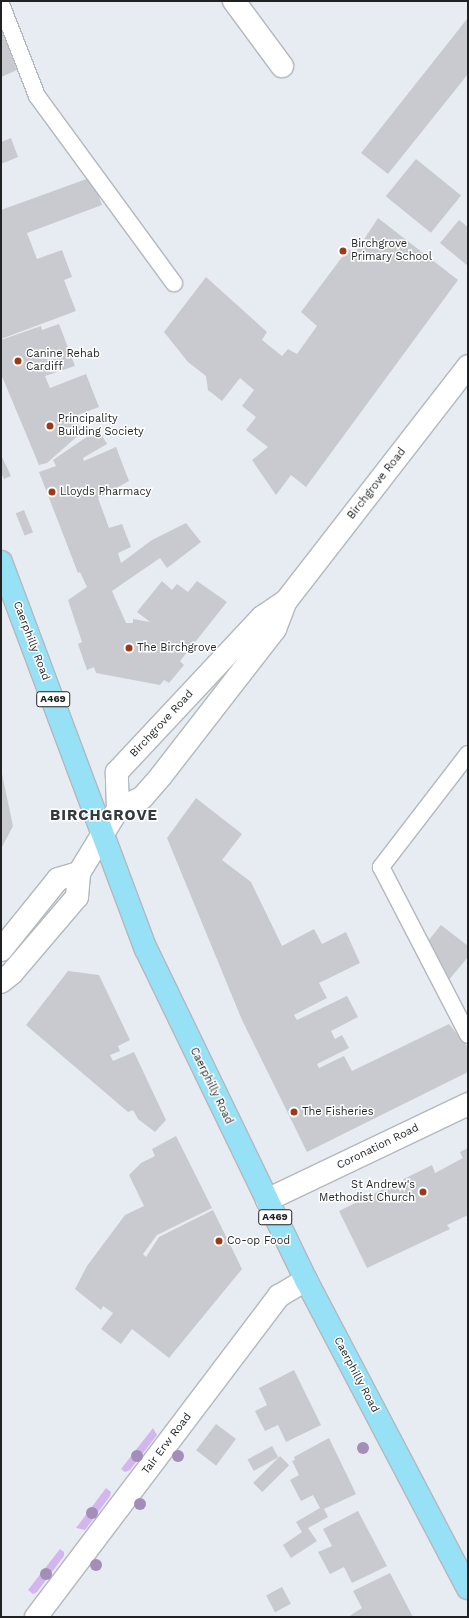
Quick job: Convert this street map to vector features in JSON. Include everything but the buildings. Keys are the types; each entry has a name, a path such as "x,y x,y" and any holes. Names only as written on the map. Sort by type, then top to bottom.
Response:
{"main road":[{"name":"Caerphilly Road","path":"1,562 146,949 306,1280 468,1588"}],"street":[{"path":"234,1 282,66"},
{"name":"Birchgrove Road","path":"286,601 262,617 117,772 118,809 142,798 161,776 275,629 286,601 468,366"},
{"path":"1,982 12,973 77,897 79,872 103,836 118,809"},
{"path":"1,950 58,879 79,872"},
{"name":"Coronation Road","path":"267,1200 468,1104"},
{"name":"Tair Erw Road","path":"43,1614 279,1296 306,1280"}],"lane":[{"path":"1,4 37,96 174,283"},
{"path":"468,754 382,867 468,1035"}],"shaded area":[{"path":"153,1428 157,1435 130,1470 125,1472 121,1469"},
{"path":"106,1488 111,1492 110,1496 85,1530 76,1528"},
{"path":"60,1549 64,1552 64,1556 37,1592 33,1594 28,1590"}],"place":[{"name":"Birchgrove Primary School","path":"343,251"},
{"name":"Canine Rehab Cardiff","path":"18,361"},
{"name":"Principality Building Society","path":"50,426"},
{"name":"Lloyds Pharmacy","path":"52,492"},
{"name":"The Birchgrove","path":"129,648"},
{"name":"The Fisheries","path":"294,1112"},
{"name":"St Andrew's Methodist Church","path":"423,1192"},
{"name":"Co-op Food","path":"219,1241"}],"district":[{"name":"BIRCHGROVE","path":"104,816"}]}
